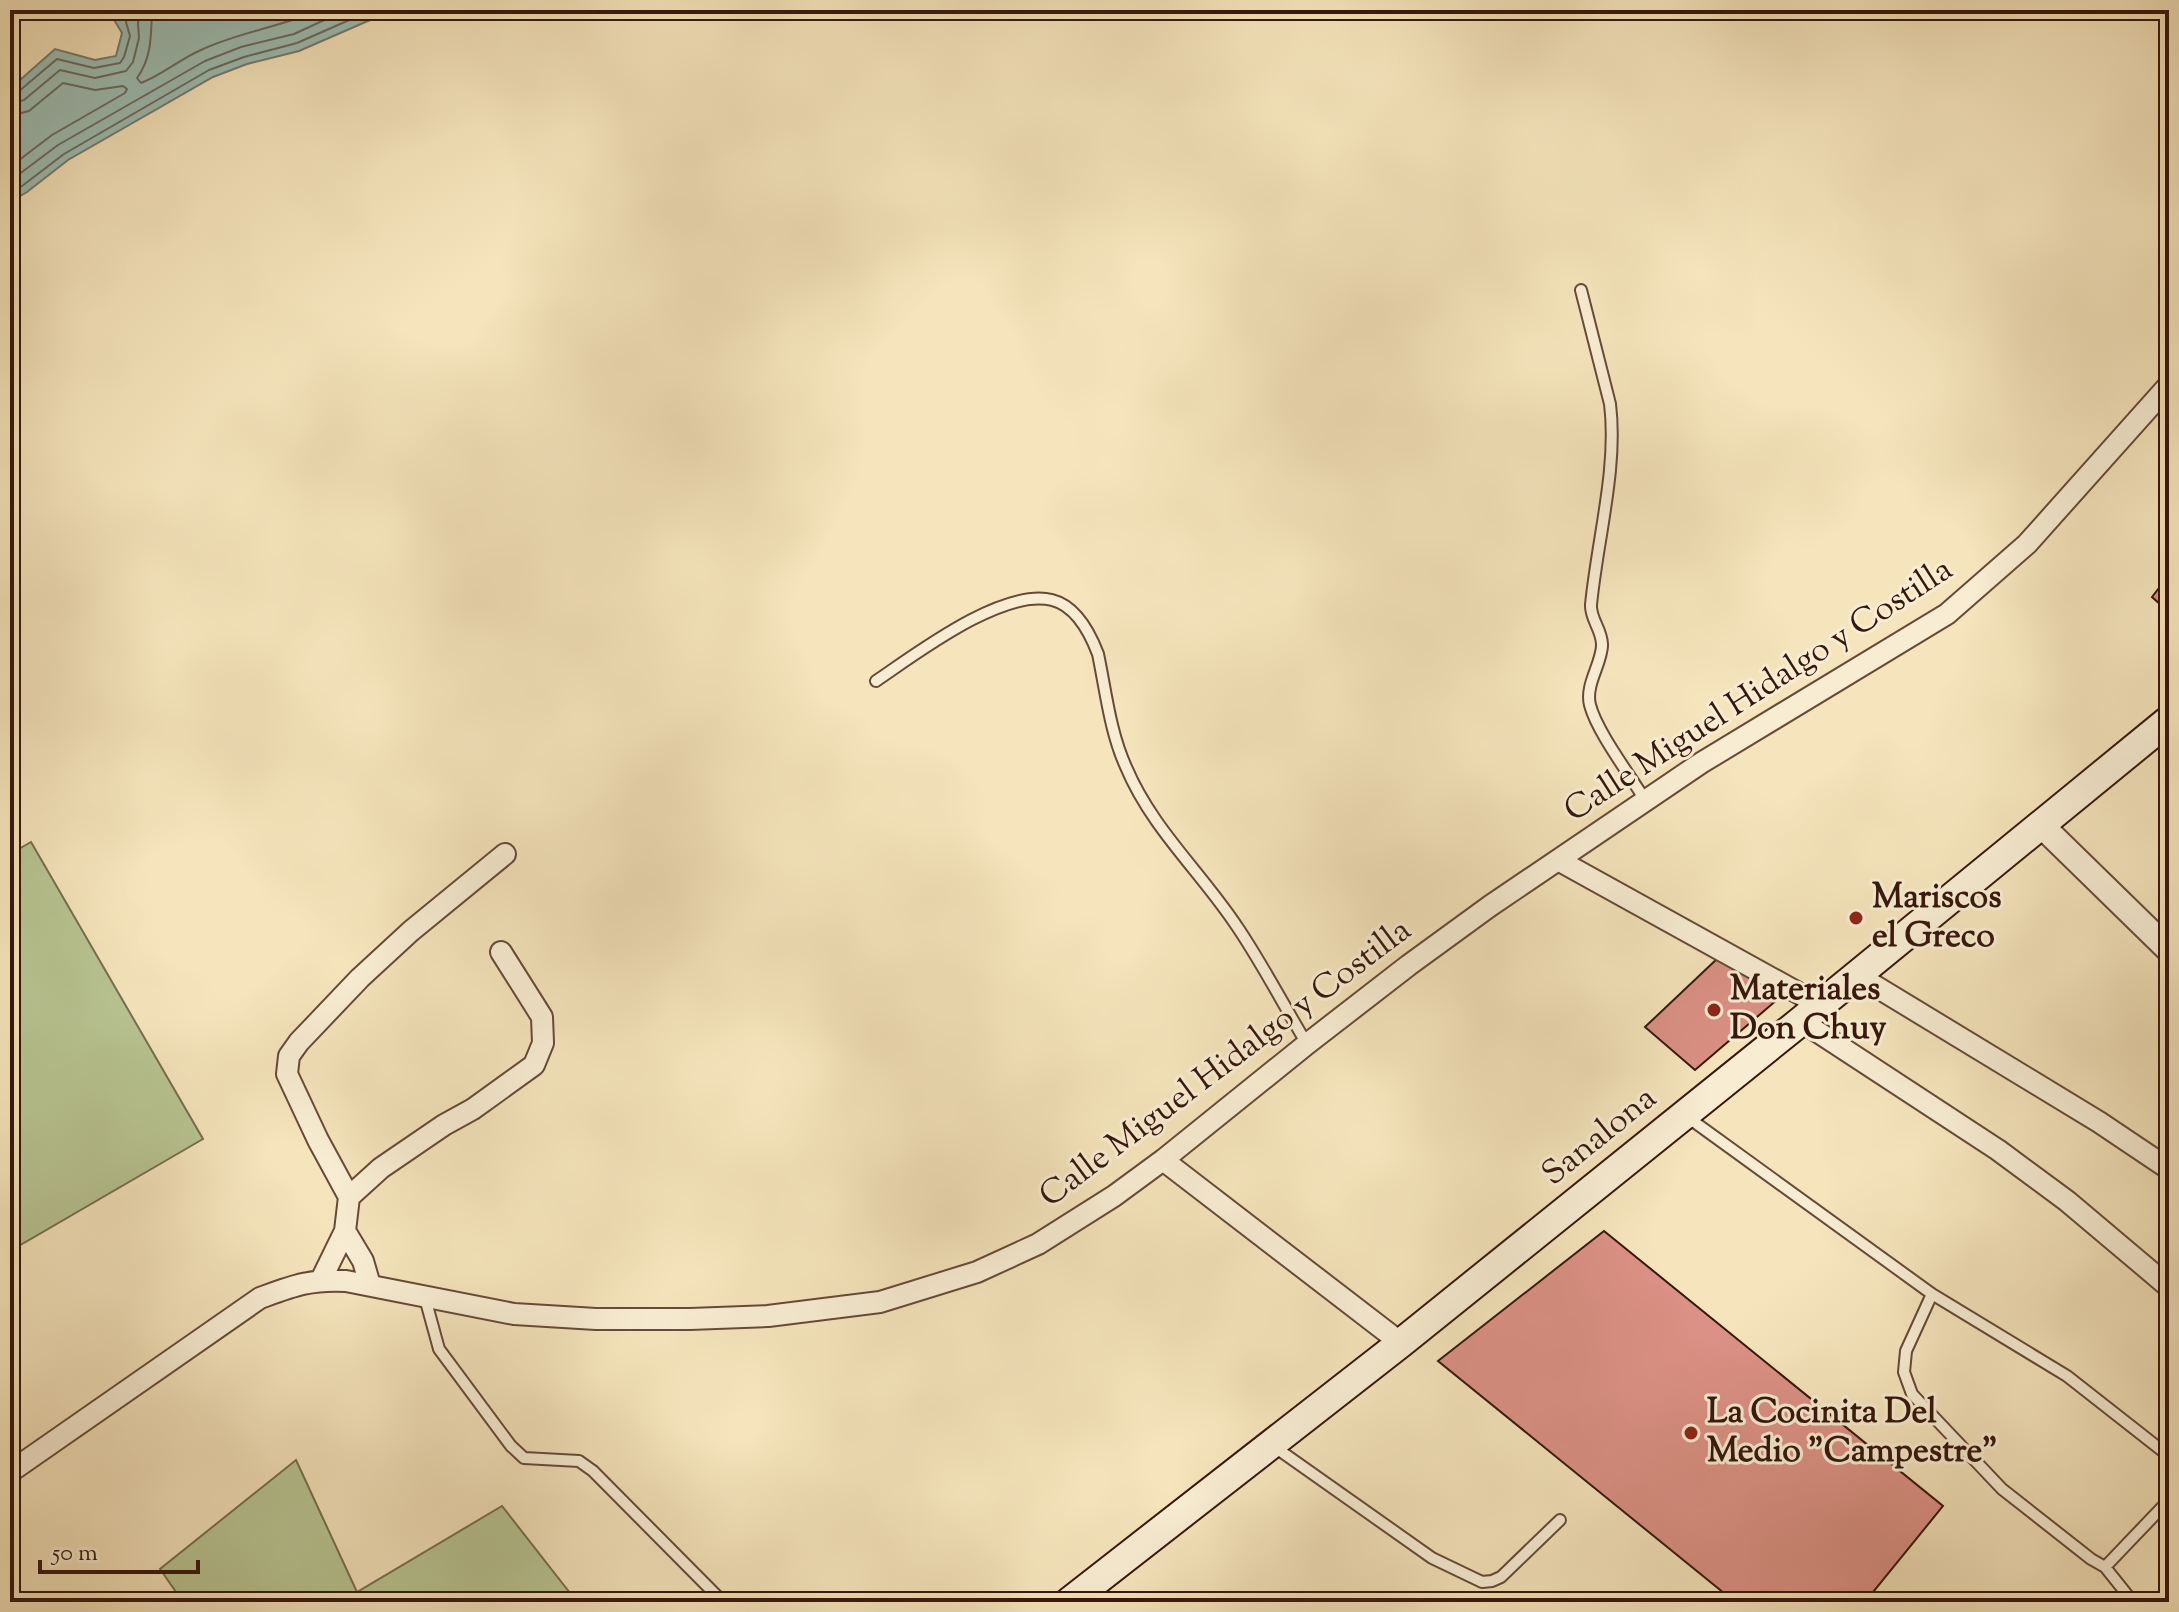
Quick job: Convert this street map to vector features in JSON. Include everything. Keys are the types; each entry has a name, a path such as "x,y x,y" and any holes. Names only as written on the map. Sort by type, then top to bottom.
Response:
{"main road":[{"name":"Sanalona","path":"1069,1602 1401,1343 2169,720"}],"street":[{"name":"Calle Miguel Hidalgo y Costilla","path":"10,1472 260,1298 300,1284 321,1280 370,1285 514,1314 596,1319 768,1316 880,1302 977,1272 1038,1244 1114,1196 1163,1160 1409,965 1558,860 1701,763 1947,614 2027,544 2169,385"},
{"path":"2041,825 2169,950"},
{"path":"321,1280 345,1231 349,1197 287,1074 289,1056 360,978 411,931 505,854"},
{"path":"1558,860 1810,1013 2067,1201 2169,1287"},
{"path":"349,1197 381,1168 473,1109 534,1065 543,1043 542,1017 501,952"},
{"path":"1857,975 2099,1122 2169,1169"},
{"path":"1163,1160 1401,1343"},
{"path":"345,1231 363,1261 370,1285"}],"lane":[{"path":"1581,290 1612,423 1610,462 1590,609 1602,646 1589,704 1645,800"},
{"path":"876,681 940,638 979,616 1007,605 1039,599 1054,601 1068,608 1079,619 1098,654 1114,735 1142,801 1238,927 1307,1044"},
{"path":"1685,1115 1932,1294 2067,1376 2169,1456"},
{"path":"1932,1294 1906,1351 1904,1372 1912,1394 2002,1489 2105,1567 2133,1602"},
{"path":"425,1298 439,1349 511,1446 524,1458 579,1461 593,1471 723,1602"},
{"path":"1271,1444 1432,1558 1482,1582 1501,1577 1560,1520"},
{"path":"2105,1567 2169,1500"}],"green space":[{"path":"31,842 203,1139 10,1251 10,854"},
{"path":"296,1460 357,1592 502,1506 577,1602 183,1602 160,1569"}],"water":[{"path":"130,10 393,10 299,51 247,64 213,77 68,160 10,202 11,88 55,49 95,60 116,56 122,33 113,18"}],"building":[{"path":"2169,575 2169,612 2152,597"},
{"name":"Materiales Don Chuy","path":"1719,957 1785,993 1695,1070 1645,1027"},
{"name":"La Cocinita Del Medio \"Campestre\"","path":"1604,1231 1943,1506 1865,1602 1735,1602 1438,1361"}],"place":[{"name":"Mariscos el Greco","path":"1856,918"},
{"name":"Materiales Don Chuy","path":"1714,1010"},
{"name":"La Cocinita Del Medio \"Campestre\"","path":"1691,1433"}]}
